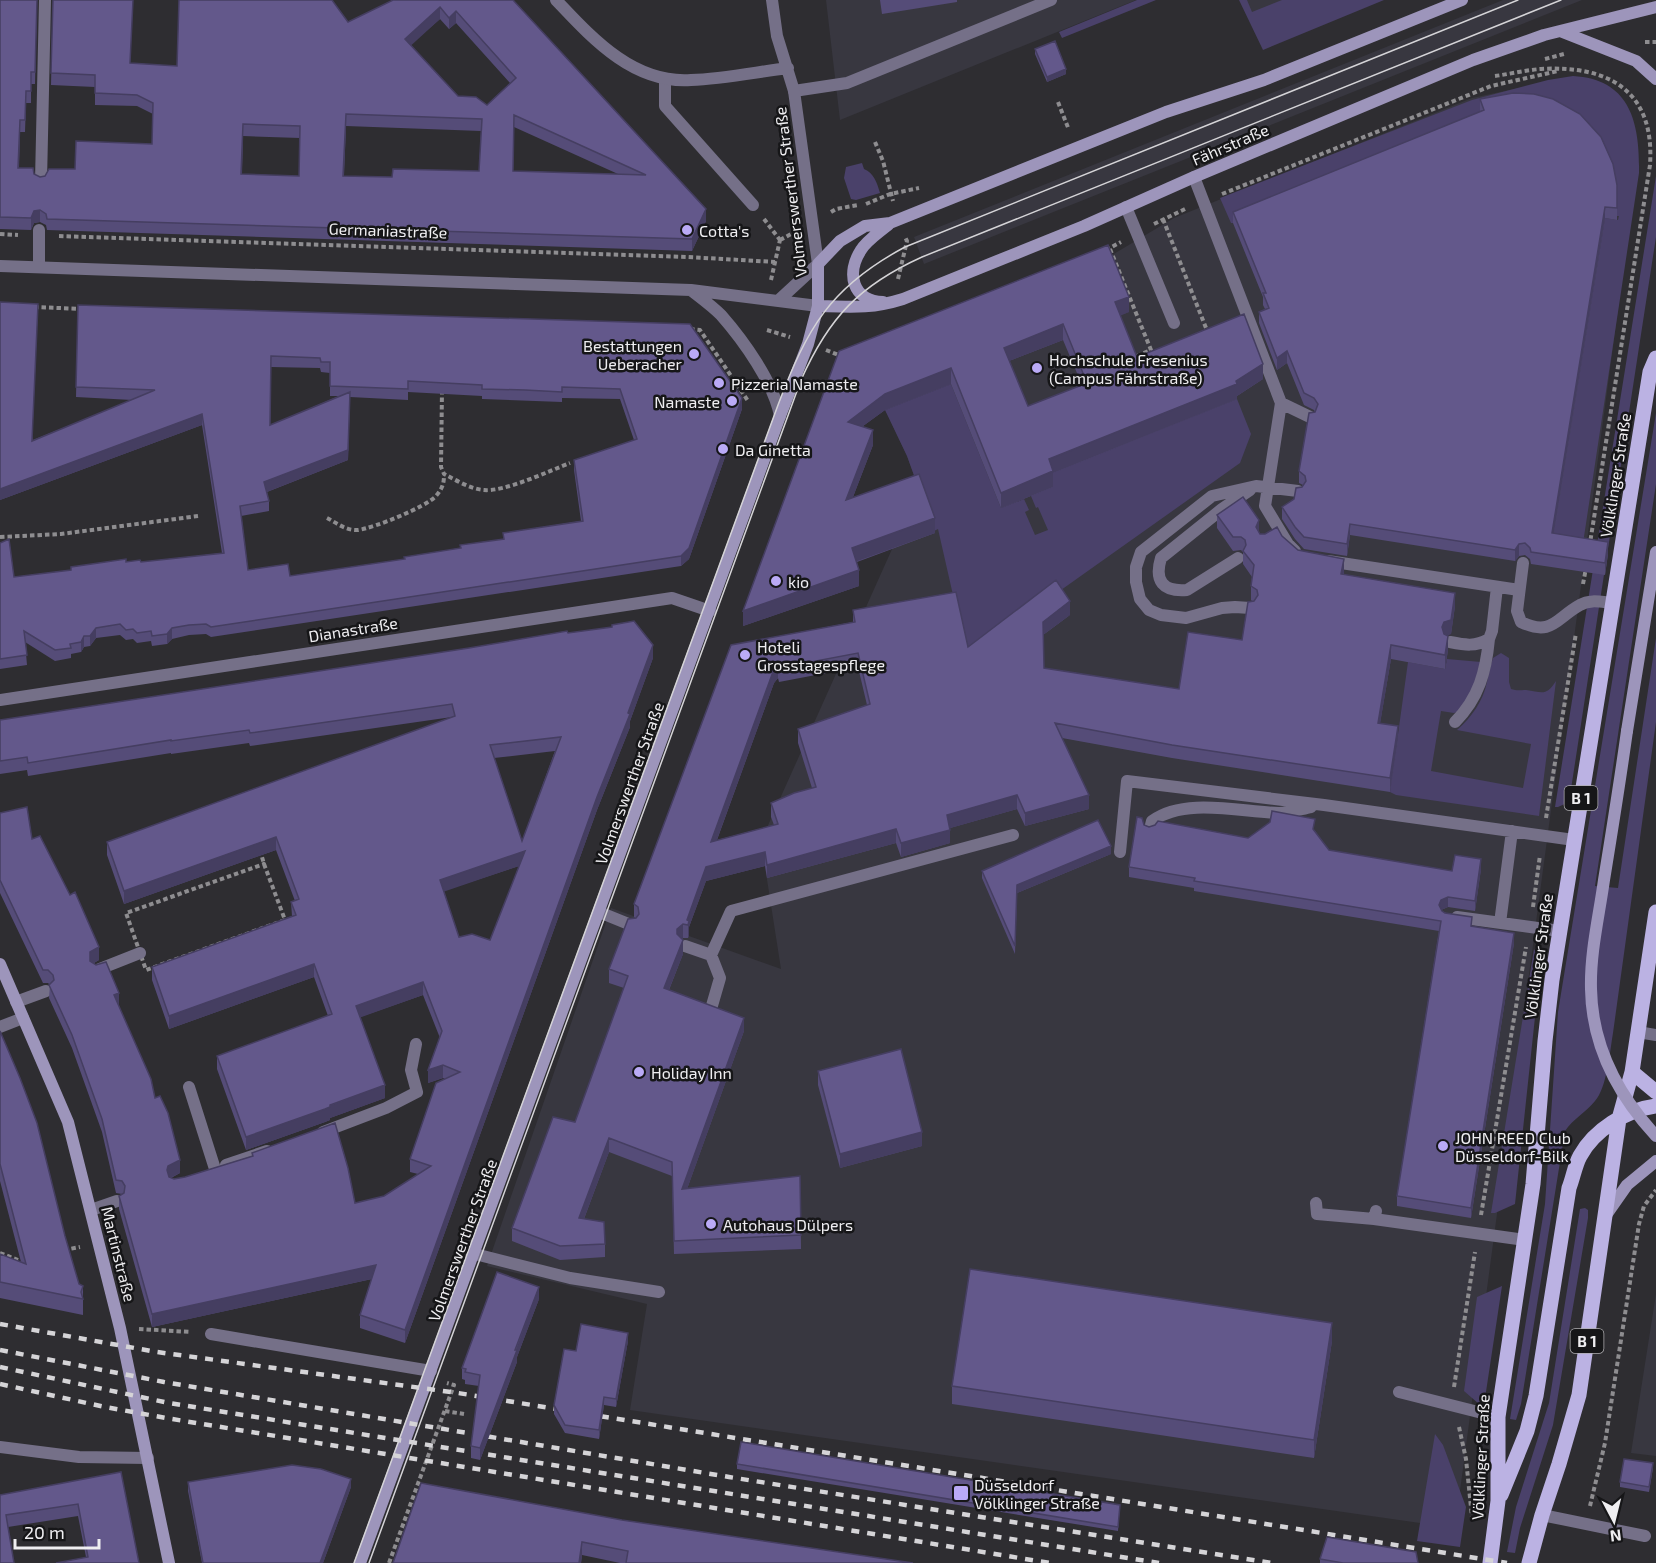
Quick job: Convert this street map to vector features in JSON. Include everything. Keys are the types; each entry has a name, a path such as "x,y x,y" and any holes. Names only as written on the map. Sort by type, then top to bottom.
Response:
{"main road":[{"name":"Völklinger Straße","path":"1490,1563 1498,1501 1498,1417 1533,1184 1545,1041 1560,931 1650,372 1656,358"},
{"name":"B 1","path":"1529,1563 1579,1395 1619,1119 1632,1072 1656,912"},
{"path":"1632,1072 1656,1092"},
{"name":"B 1","path":"1498,1501 1523,1440 1536,1396 1569,1188 1579,1157 1595,1135 1619,1119 1645,1107 1656,1106"}],"street":[{"path":"41,181 45,0"},
{"path":"556,0 587,32 624,62 665,78 690,81 788,68"},
{"name":"Volmerswerther Straße","path":"360,1563 808,344 818,306 818,264 794,91 777,36 772,0"},
{"path":"794,91 847,83 1051,0"},
{"path":"779,300 840,241 865,226 890,223 1166,112 1264,80 1462,0"},
{"name":"Fährstraße","path":"818,306 860,308 894,302 1084,226 1194,177 1473,60 1560,31 1656,7"},
{"path":"1560,31 1636,61 1656,79"},
{"path":"665,78 664,106 753,205"},
{"path":"1194,177 1281,403 1261,487 1265,506 1276,532 1300,556 1312,559 1520,590"},
{"path":"1126,207 1174,323"},
{"path":"890,223 862,248 854,263 853,276 856,287 863,296 875,302 894,302"},
{"path":"39,233 39,267"},
{"path":"0,266 691,290 818,306"},
{"path":"691,290 720,314 748,350 778,405 780,416"},
{"path":"1281,403 1310,417"},
{"path":"1238,558 1187,590 1177,591 1165,587 1157,570 1161,558 1222,509 1261,487"},
{"path":"1250,608 1222,608 1186,618 1176,618 1149,610 1140,599 1136,582 1136,567 1141,552 1212,496 1261,487 1298,491"},
{"path":"1656,552 1594,946 1591,988 1595,1027 1605,1059 1619,1090 1639,1118 1656,1136"},
{"path":"1523,563 1517,611 1521,622 1532,628 1547,628 1580,605 1594,601 1612,603"},
{"path":"1455,722 1469,706 1483,680 1497,587"},
{"name":"Dianastraße","path":"0,700 672,598 710,610"},
{"path":"1450,642 1470,646 1489,639"},
{"path":"1120,852 1127,781 1324,805 1574,840"},
{"path":"1150,829 1152,821 1171,810 1207,808 1282,813 1324,805"},
{"path":"1500,923 1512,831"},
{"path":"711,1009 720,978 711,955 731,911 1013,836"},
{"path":"599,912 632,925"},
{"path":"1447,915 1560,931"},
{"path":"685,946 711,955"},
{"path":"97,970 140,953"},
{"name":"Martinstraße","path":"0,964 68,1122 120,1328 169,1563"},
{"path":"16,1002 46,991"},
{"path":"0,1027 23,1018"},
{"path":"1638,1032 1656,1035"},
{"path":"314,1136 386,1108 417,1092 411,1070 416,1044"},
{"path":"189,1087 210,1171 282,1146"},
{"path":"1606,1216 1627,1185 1656,1161"},
{"path":"90,1210 117,1201"},
{"path":"1316,1203 1317,1214 1375,1215 1478,1234 1525,1240"},
{"path":"475,1254 570,1278 659,1292"},
{"path":"211,1334 430,1374"},
{"path":"1400,1392 1498,1417"},
{"path":"0,1448 79,1456 148,1458"},
{"path":"1542,1515 1645,1536"}],"path":[{"path":"1502,75 1541,69 1580,69 1615,82 1631,94"},
{"path":"1058,102 1069,130"},
{"path":"875,142 883,161 890,194"},
{"path":"813,222 836,209 865,204"},
{"path":"753,205 780,240 791,234"},
{"path":"1163,219 1211,343"},
{"name":"Germaniastraße","path":"0,234 39,233 775,262"},
{"name":"Volmerswerther Straße","path":"771,278 780,240"},
{"path":"899,275 907,241"},
{"path":"1110,248 1151,350 1131,358"},
{"path":"23,307 84,309"},
{"path":"766,338 768,323"},
{"path":"679,328 700,330 748,401"},
{"path":"767,330 780,333"},
{"path":"716,353 724,348"},
{"path":"327,518 344,528 357,530 393,518 435,498 443,487 444,474 441,467 442,383"},
{"path":"444,474 472,488 485,490 502,488 570,463"},
{"path":"0,537 61,534 198,516"},
{"path":"257,841 285,920 146,970 126,913 264,864"},
{"name":"Völklinger Straße","path":"1472,1518 1466,1459 1455,1406 1454,1389 1499,1108"},
{"path":"1580,1508 1590,1506 1605,1443 1639,1224 1644,1206 1656,1190"},
{"path":"53,1252 99,1243"},
{"path":"0,1253 18,1260 30,1257"},
{"path":"120,1328 211,1334"},
{"path":"389,1563 454,1385 430,1374"},
{"path":"445,1411 464,1414"}],"shaded area":[{"path":"826,0 1136,0 840,120"},
{"path":"1137,0 1156,0 1062,38 1059,32"},
{"path":"1239,0 1247,0 1252,12 1282,0 1384,0 1263,50"},
{"path":"1242,0 1309,0 1251,23"},
{"path":"1503,0 1582,0 924,264 914,237"},
{"path":"1573,76 1593,79 1620,95 1634,122 1639,155 1639,173 1582,550 1552,545 1605,218 1618,220 1619,216 1616,216 1482,108 1480,110 1484,122 1233,223 1220,198 1472,100 1548,80"},
{"path":"1552,81 1637,167 1455,1528 630,1410 647,1304 487,1266 611,908 781,969 761,841 919,489 907,456 860,356 1107,258 1174,218 1472,98"},
{"path":"862,163 864,169 875,179 880,193 856,200 851,199 844,178 846,167"},
{"path":"1656,176 1656,237 1569,802 1555,807"},
{"path":"951,384 1001,508 1024,499 1029,510 1025,512 1035,535 1048,530 1031,496 1049,474 1237,399 1251,434 1240,463 1054,595 973,683 938,529 934,531 907,456 885,410"},
{"path":"1656,413 1656,484 1595,886 1618,888 1656,638 1656,722 1613,1033 1607,1068 1599,1095 1565,1131 1521,1404 1516,1420 1510,1419 1545,1204 1558,1012"},
{"path":"1501,653 1509,658 1511,689 1543,692 1556,681 1539,816 1396,795 1390,792 1408,662 1445,669 1447,659 1481,662 1480,675 1460,711 1454,713 1441,711 1431,771 1523,788 1531,744 1457,730 1480,702 1493,658"},
{"path":"1534,949 1541,961 1515,1204 1491,1213"},
{"path":"1580,1209 1588,1210 1588,1218 1553,1425 1520,1528 1515,1553 1507,1552 1516,1507 1549,1403"},
{"path":"1502,1286 1484,1405 1479,1404 1464,1391 1477,1297"},
{"path":"1656,1294 1656,1456 1631,1453"},
{"path":"1435,1434 1443,1445 1466,1507 1460,1547 1417,1541"}],"building":[{"path":"0,0 37,0 35,72 31,72 31,91 26,91 25,120 20,120 18,168 33,168 34,174 40,177 45,176 49,169 75,169 76,141 152,144 153,103 137,95 95,93 95,75 51,73 53,0 133,0 130,63 177,66 179,0 332,0 348,22 393,0 513,0 706,209 692,239 47,219 46,214 40,210 34,211 31,218 0,217","holes":["440,7 449,18 456,11 516,78 487,105 476,97 458,96 405,39","346,114 482,119 479,171 393,169 392,177 343,176","514,115 646,175 513,171","243,124 300,126 299,176 241,174"]},
{"path":"1055,41 1066,69 1047,77 1035,49"},
{"path":"1513,93 1534,94 1553,99 1580,114 1601,137 1613,164 1617,185 1617,208 1605,207 1552,533 1608,542 1605,563 1531,552 1525,543 1519,544 1515,550 1350,524 1347,544 1304,537 1282,507 1294,499 1296,488 1302,487 1306,481 1305,476 1299,471 1309,413 1315,412 1318,404 1314,398 1304,393 1287,351 1277,358 1259,312 1269,308 1263,293 1266,293 1233,212 1484,110 1480,99"},
{"path":"1108,245 1129,297 1115,302 1137,357 1244,314 1263,364 1236,381 1237,384 1049,459 1053,471 1001,493 951,368 885,394 848,422 873,430 846,500 919,474 935,518 852,548 859,570 743,611 839,351","holes":["1063,324 1087,383 1028,406 1004,348"]},
{"path":"0,302 38,304 32,441 155,390 76,387 78,305 690,324 742,398 689,548 681,556 211,627 206,624 189,625 172,628 167,634 152,636 151,631 137,633 133,629 126,630 120,624 96,628 90,636 84,636 81,642 70,644 71,648 55,650 24,631 27,655 0,659 0,543 9,539 14,577 71,570 71,567 126,559 126,562 140,560 141,562 224,553 202,414 0,489","holes":["271,356 320,358 321,362 330,362 330,386 408,389 408,381 482,385 482,389 562,392 562,387 620,389 637,439 574,460 583,521 503,533 504,539 460,545 461,548 404,557 405,559 290,576 288,564 248,570 240,506 269,501 264,482 348,450 350,392 270,425"]},
{"path":"1243,497 1259,520 1256,527 1260,534 1265,534 1277,527 1282,536 1298,550 1344,559 1341,574 1455,593 1451,620 1444,622 1442,627 1444,634 1448,636 1445,655 1391,645 1378,723 1398,726 1390,778 1172,745 1055,723 1089,795 1025,813 1017,795 947,815 950,830 901,843 896,829 767,865 765,852 706,867 687,920 688,925 683,924 677,929 677,934 683,940 664,988 744,1018 682,1189 800,1176 801,1235 674,1241 672,1162 609,1138 579,1218 604,1222 605,1244 560,1246 512,1228 553,1117 575,1122 628,976 609,969 628,919 636,918 639,914 638,907 634,904 731,645 855,622 853,610 956,592 968,647 1056,580 1070,601 1043,622 1044,668 1179,689 1188,632 1242,640 1248,602 1254,601 1258,595 1257,590 1251,586 1254,565 1243,551 1246,545 1245,540 1241,537 1233,537 1217,515","holes":["858,653 870,704 798,729 816,787 771,803 778,824 711,842 774,669 778,664 779,668"]},
{"path":"634,621 653,645 628,713 630,714 597,797 405,1330 360,1315 376,1265 152,1314 119,1196 124,1193 125,1186 122,1181 116,1180 102,1119 72,1035 49,985 54,980 53,975 48,970 43,970 0,880 0,813 27,807 32,839 40,836 70,895 75,892 99,947 90,952 90,961 96,965 106,962 119,993 114,995 151,1079 155,1098 160,1096 168,1113 180,1160 168,1166 169,1177 174,1179 185,1177 253,1156 252,1153 335,1123 355,1203 384,1196 431,1166 410,1159 436,1083 460,1072 443,1065 428,1070 442,1031 423,982 356,1006 385,1085 246,1137 217,1056 332,1014 314,964 169,1016 152,967 296,915 291,902 299,899 276,837 124,891 107,842 455,716 452,704 250,733 249,730 171,740 28,763 27,757 0,761 0,720 567,631 568,633 612,627 612,625","holes":["561,737 522,841 490,745","525,851 490,940 472,934 459,937 440,880"]},
{"path":"1272,811 1315,819 1313,829 1329,850 1452,871 1455,855 1481,859 1475,901 1448,897 1441,900 1439,905 1445,913 1472,917 1471,926 1514,933 1471,1208 1397,1196 1441,921 1194,881 1195,878 1129,867 1137,817 1142,818 1144,825 1149,827 1158,821 1248,838 1270,822"},
{"path":"1098,820 1111,846 1017,885 1015,946 982,871"},
{"path":"0,1031 37,1123 65,1236 79,1284 83,1286 81,1292 83,1299 0,1282 0,1254 26,1264 0,1164"},
{"path":"901,1049 922,1132 840,1154 818,1071"},
{"path":"970,1269 1332,1323 1314,1440 952,1386"},
{"path":"497,1272 539,1287 480,1448 471,1446 480,1375 465,1372 466,1369 462,1368"},
{"path":"581,1324 628,1333 616,1399 604,1397 599,1430 565,1425 554,1405 564,1349 576,1351"},
{"path":"741,1442 1120,1505 1118,1527 737,1464"},
{"path":"1624,1459 1653,1463 1649,1487 1620,1482"},
{"path":"292,1465 321,1469 351,1479 320,1563 203,1563 188,1482"},
{"path":"121,1472 139,1563 56,1563 88,1557 78,1504 6,1515 14,1563 0,1563 0,1495"},
{"path":"421,1483 622,1520 913,1563 626,1563 628,1551 582,1542 579,1563 393,1563"},
{"path":"1327,1537 1416,1552 1418,1563 1343,1563 1320,1559"}],"tram line":[{"path":"354,1563 778,405 800,353 824,312 858,278 905,247 1518,0"},
{"path":"369,1563 801,380 823,338 835,321 849,305 881,279 922,257 1561,0"}],"railway":[{"path":"0,1324 157,1352 458,1393 1507,1563"},
{"path":"0,1350 164,1382 729,1477 1272,1563"},
{"path":"0,1367 169,1403 1159,1563"},
{"path":"0,1384 172,1419 1050,1563"}],"place":[{"name":"Cotta's","path":"687,230"},
{"name":"Bestattungen Ueberacher","path":"694,354"},
{"name":"Hochschule Fresenius (Campus Fährstraße)","path":"1037,368"},
{"name":"Pizzeria Namaste","path":"719,383"},
{"name":"Namaste","path":"732,401"},
{"name":"Da Ginetta","path":"723,449"},
{"name":"kio","path":"776,581"},
{"name":"Hoteli Grosstagespflege","path":"745,655"},
{"name":"Holiday Inn","path":"639,1072"},
{"name":"JOHN REED Club Düsseldorf-Bilk","path":"1443,1146"},
{"name":"Autohaus Dülpers","path":"711,1224"},
{"name":"Düsseldorf Völklinger Straße","path":"961,1493"}]}
